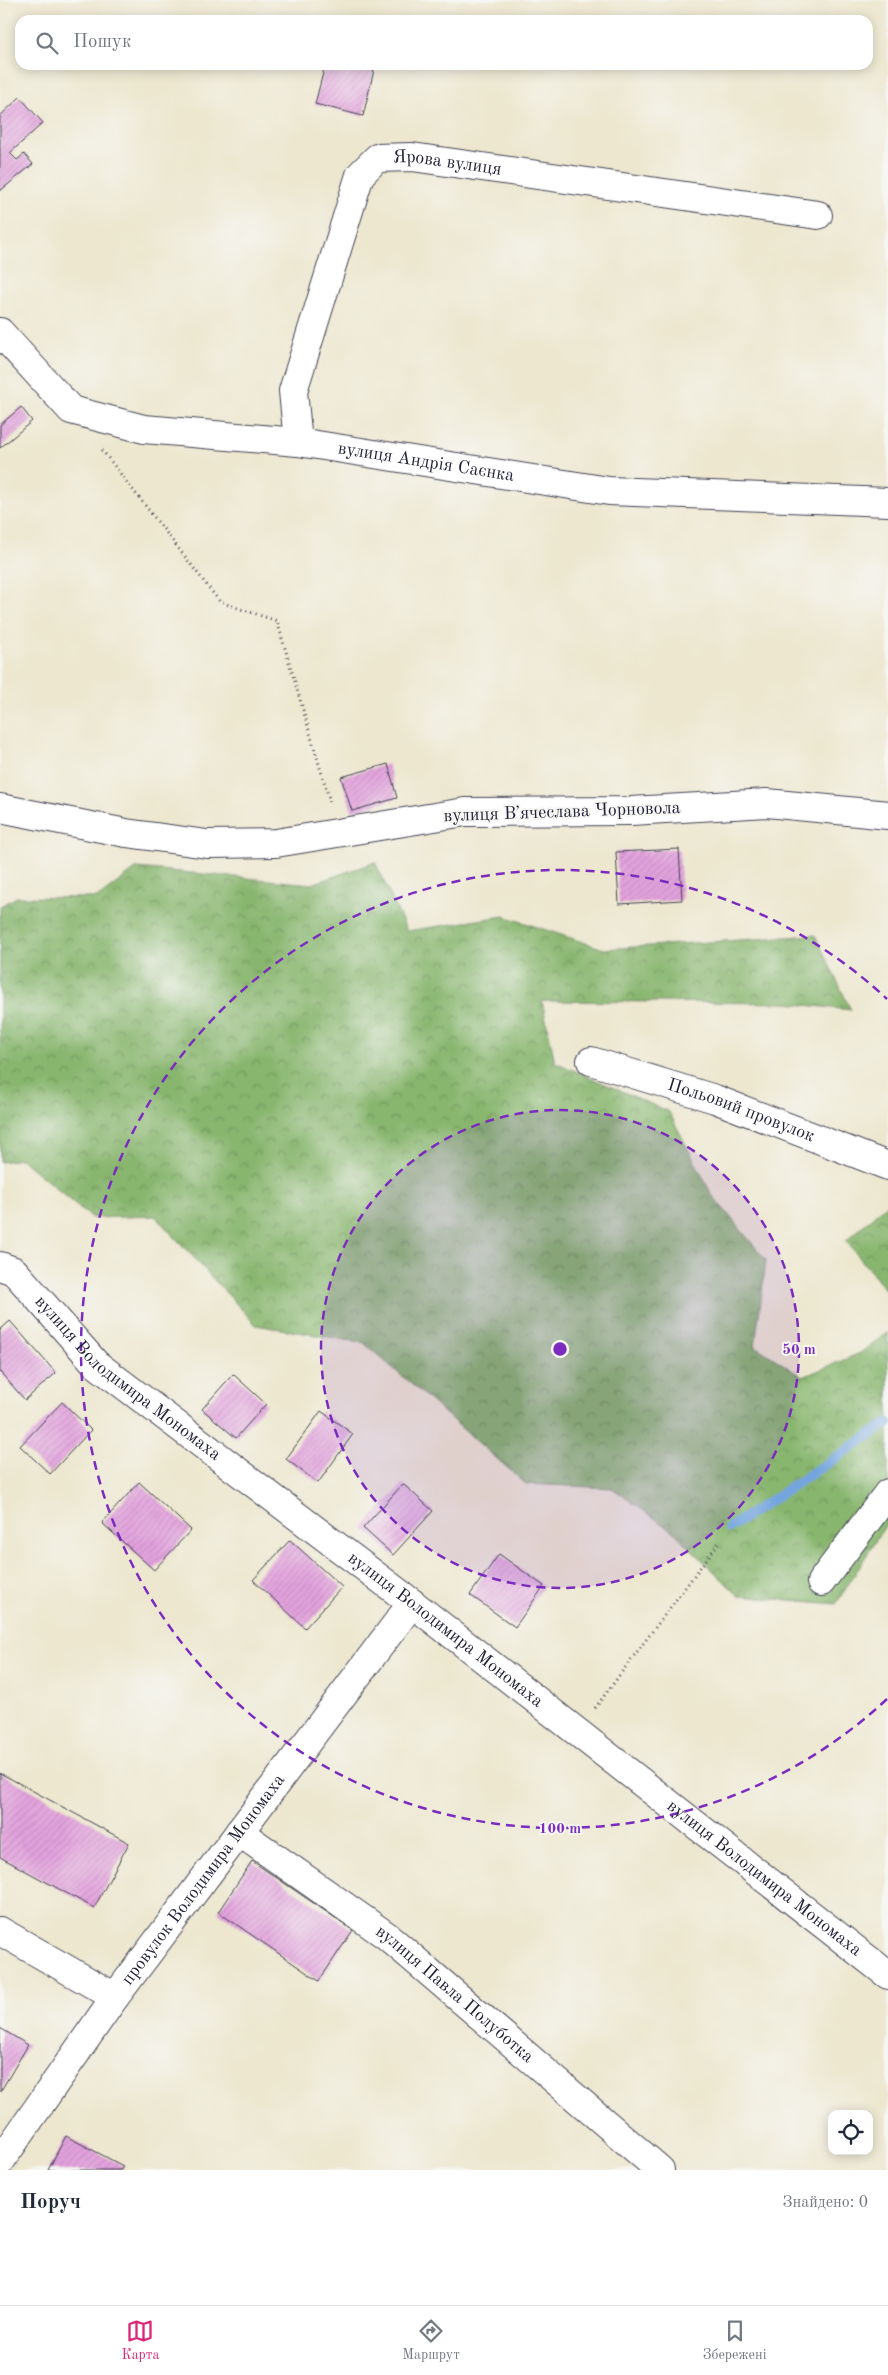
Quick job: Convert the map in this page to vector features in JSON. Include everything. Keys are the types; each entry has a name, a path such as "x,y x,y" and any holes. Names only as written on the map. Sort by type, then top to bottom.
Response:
{"street":[{"name":"Ярова вулиця","path":"298,442 293,391 360,175 377,158 412,157 818,215"},
{"name":"вулиця Андрія Саєнка","path":"0,332 71,410 144,429 298,442 609,491 888,502"},
{"name":"вулиця Вʼячеслава Чорновола","path":"0,808 126,833 208,844 276,843 465,812 631,811 767,803 888,815"},
{"name":"Польовий провулок","path":"591,1061 714,1099 888,1166"},
{"name":"вулиця Володимира Мономаха","path":"7,1268 96,1364 412,1603 888,1975"},
{"path":"821,1582 888,1493"},
{"name":"провулок Володимира Мономаха","path":"0,2162 115,1997 412,1603"},
{"name":"вулиця Павла Полуботка","path":"238,1832 387,1936 660,2170"},
{"path":"0,1931 115,1997"}],"path":[{"path":"100,448 220,602 277,621 339,832"},
{"path":"577,1732 720,1541"}],"green space":[{"path":"375,862 407,931 504,916 604,949 815,935 851,1010 786,1003 542,1001 555,1062 669,1112 712,1195 766,1260 755,1346 803,1377 860,1353 888,1332 888,1521 836,1604 739,1596 675,1533 612,1488 526,1484 364,1343 256,1325 155,1216 92,1218 21,1159 0,1162 0,906 17,897 97,898 137,868 312,884"},
{"path":"888,1203 888,1293 846,1241"}],"building":[{"path":"324,70 374,70 363,116 315,104"},
{"path":"20,97 43,123 10,153 17,160 24,154 33,164 0,191 0,116"},
{"path":"21,407 32,421 0,448 0,425"},
{"path":"388,764 397,798 352,811 341,777"},
{"path":"679,849 682,900 619,904 616,852"},
{"path":"10,1321 56,1373 25,1400 0,1372 0,1330"},
{"path":"233,1374 266,1404 236,1438 202,1409"},
{"path":"62,1402 91,1430 50,1474 20,1446"},
{"path":"321,1411 353,1434 318,1483 286,1459"},
{"path":"139,1482 191,1530 154,1570 102,1523"},
{"path":"403,1484 433,1511 393,1555 363,1528"},
{"path":"290,1540 342,1587 305,1628 253,1580"},
{"path":"499,1554 544,1586 515,1627 470,1595"},
{"path":"0,1773 129,1843 94,1908 0,1857"},
{"path":"252,1861 353,1930 319,1981 218,1912"},
{"path":"0,2028 28,2045 0,2092"},
{"path":"66,2136 123,2166 121,2170 48,2170"}],"waterway":[{"path":"729,1528 888,1423"}]}
